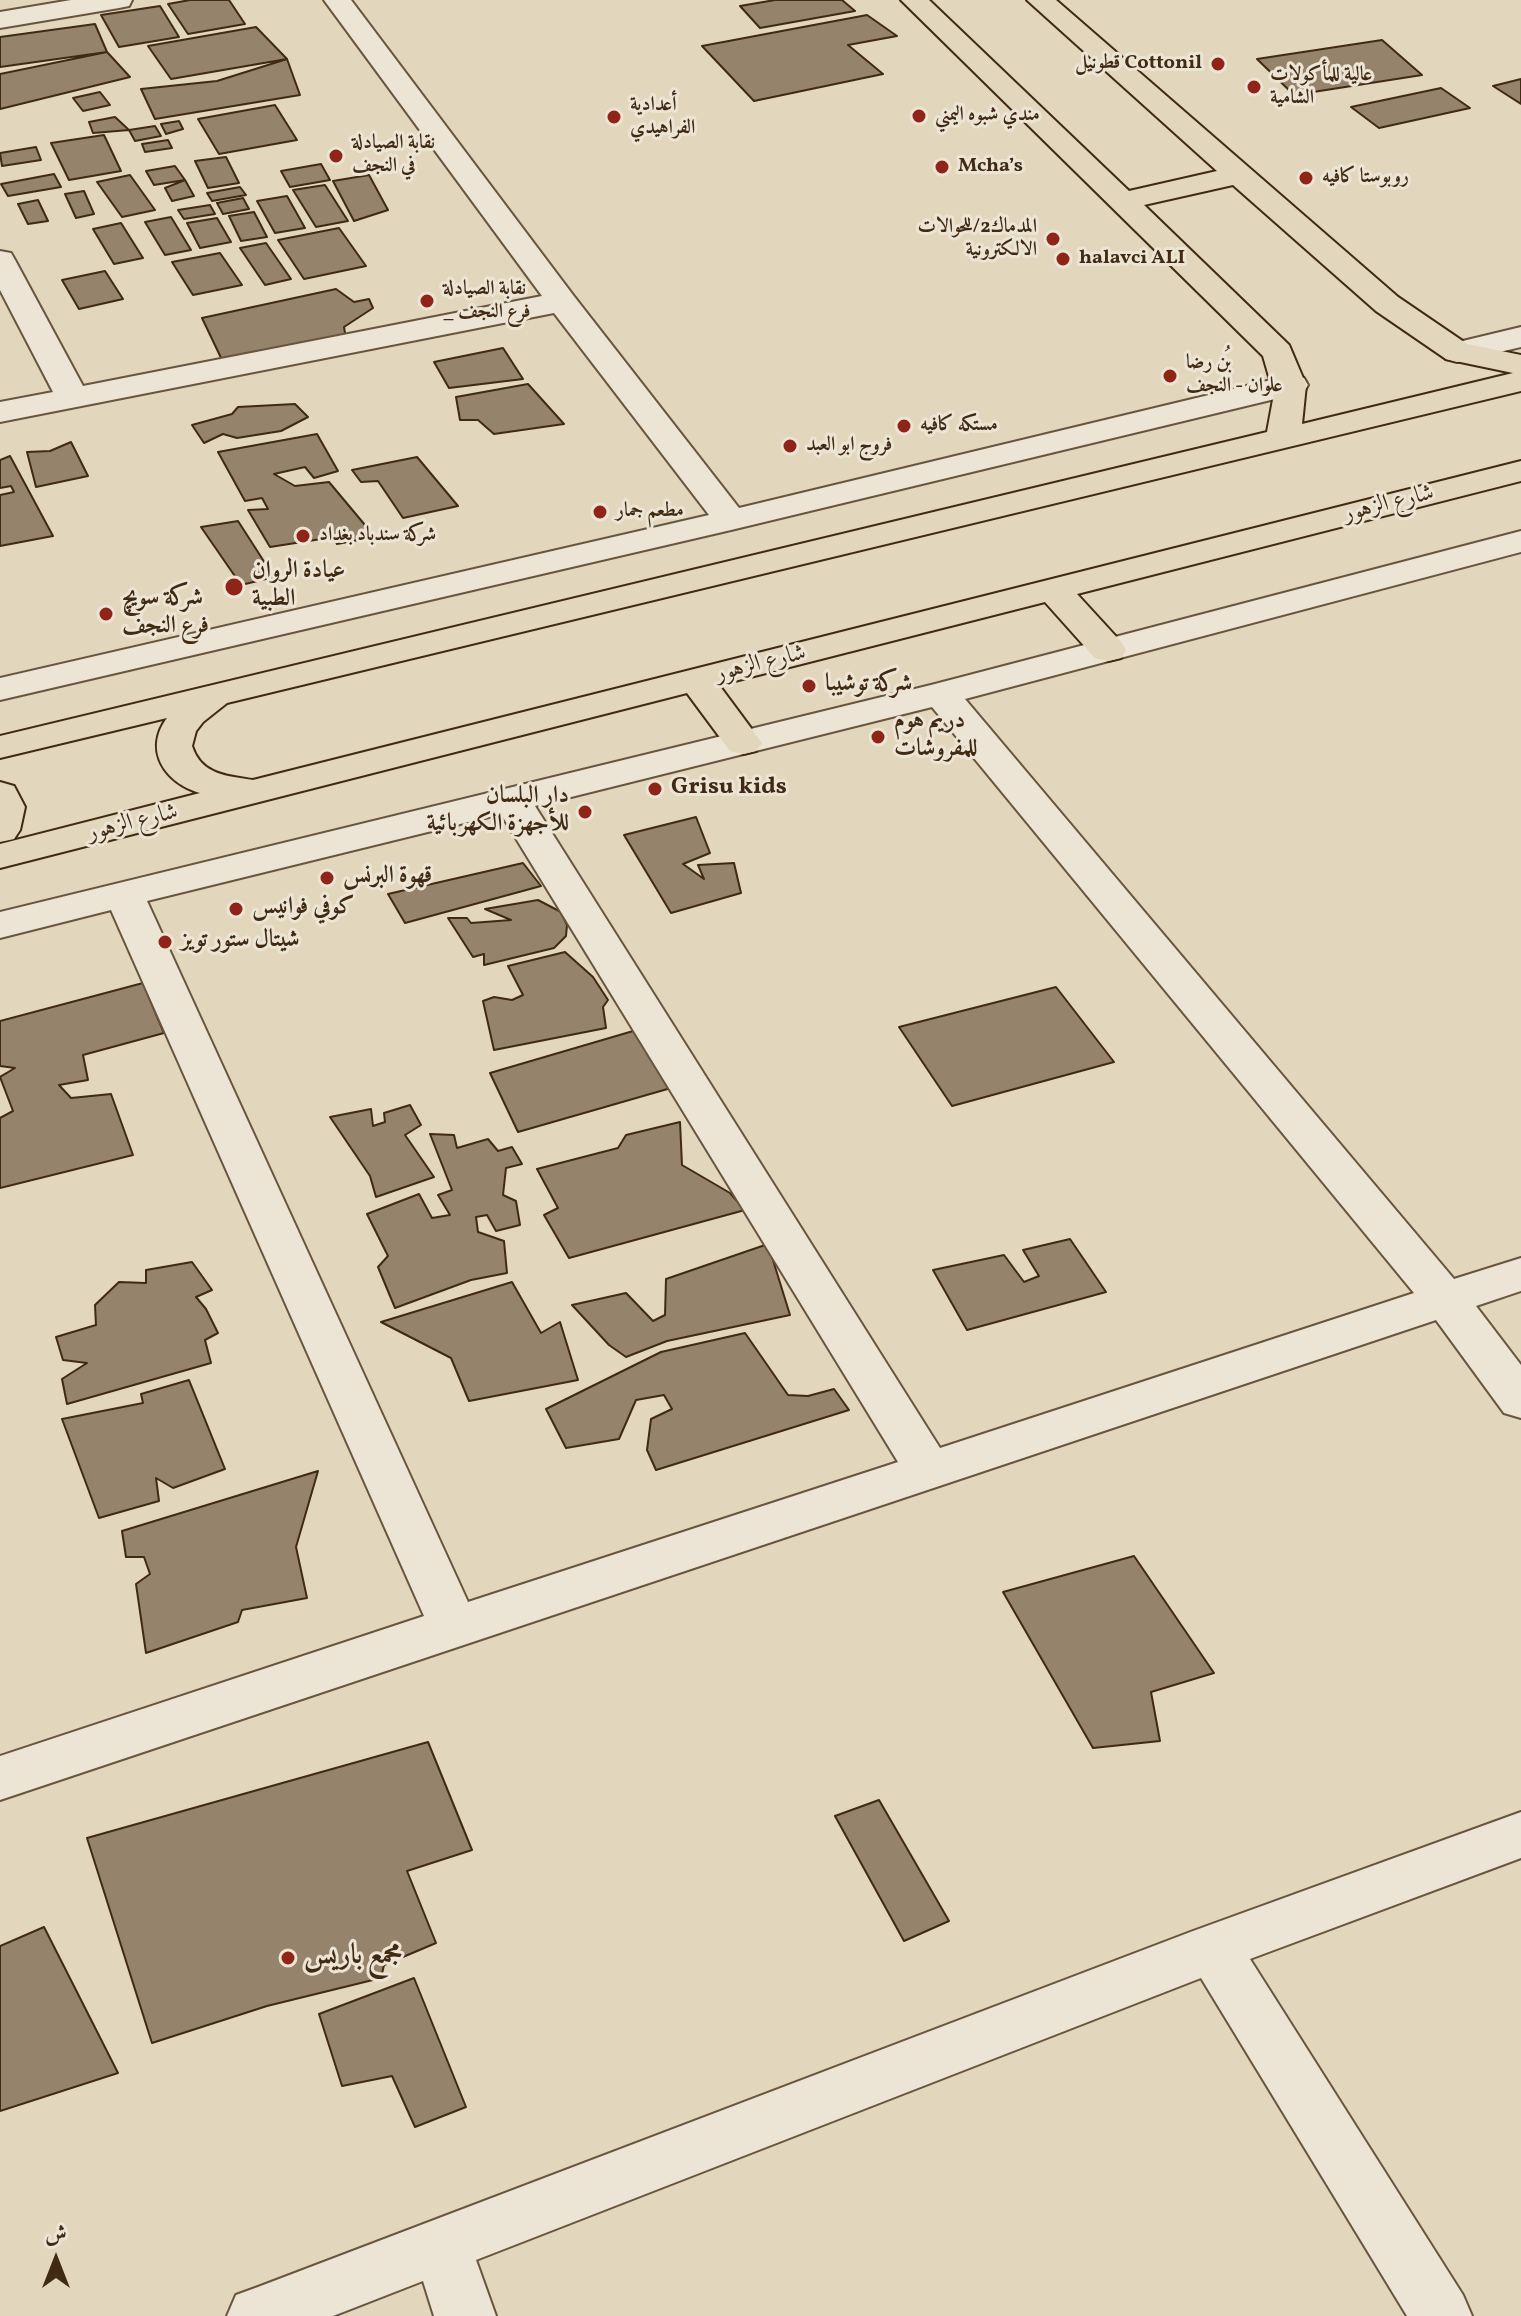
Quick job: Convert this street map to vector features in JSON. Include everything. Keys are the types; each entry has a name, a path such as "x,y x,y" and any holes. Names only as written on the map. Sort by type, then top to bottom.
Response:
{"main road":[{"path":"914,0 1278,352 1292,385 1291,408 1282,438"},
{"path":"1040,0 1387,304 1457,352 1521,365"},
{"path":"1124,201 1238,175"},
{"path":"0,747 1521,381"},
{"name":"شارع الزهور","path":"0,856 1521,471"},
{"path":"1053,590 1108,650"},
{"path":"697,681 743,743"},
{"path":"213,697 194,708 181,722 173,736 173,752 181,766 196,778 215,786 266,791"},
{"path":"0,794 6,807 0,830"}],"street":[{"path":"0,20 119,0"},
{"path":"337,0 562,302 731,520"},
{"path":"0,260 73,398"},
{"path":"0,412 562,302"},
{"path":"1457,352 1521,337"},
{"path":"0,689 731,520 1292,385"},
{"path":"0,925 941,694 1521,541"},
{"path":"941,694 1445,1299 1521,1400"},
{"path":"511,799 929,1471"},
{"path":"124,894 453,1625"},
{"path":"0,1778 453,1625 1521,1274"},
{"path":"258,2316 1213,1948 1521,1835"},
{"path":"1213,1948 1441,2316"},
{"path":"441,2246 465,2316"}],"building":[{"path":"190,0 229,0 245,24 188,34 168,4"},
{"path":"775,0 842,0 855,11 760,28 740,6"},
{"path":"160,6 179,37 119,47 101,15"},
{"path":"867,15 897,36 848,45 883,74 754,101 702,46"},
{"path":"95,24 107,52 0,67 0,37"},
{"path":"256,27 287,59 171,79 148,46"},
{"path":"1382,40 1422,75 1294,95 1257,59"},
{"path":"107,52 130,77 0,109 0,74"},
{"path":"287,59 300,95 155,119 141,89 217,81"},
{"path":"1521,79 1521,104 1493,86"},
{"path":"1441,88 1470,108 1379,128 1351,107"},
{"path":"100,92 110,105 83,111 73,98"},
{"path":"275,105 297,140 219,154 198,119"},
{"path":"115,117 129,130 93,133 89,122"},
{"path":"179,121 183,129 166,134 161,124"},
{"path":"155,126 161,136 135,141 129,130"},
{"path":"104,135 121,171 69,180 51,143"},
{"path":"168,140 172,148 145,152 142,144"},
{"path":"36,147 41,160 2,166 0,153"},
{"path":"226,157 239,183 208,188 195,161"},
{"path":"321,164 330,180 290,187 281,171"},
{"path":"175,166 185,180 154,185 146,171"},
{"path":"54,174 61,187 8,196 1,184"},
{"path":"130,175 155,210 122,217 97,182"},
{"path":"369,175 388,210 354,221 333,181"},
{"path":"185,180 194,196 172,201 165,188"},
{"path":"325,185 348,221 316,227 293,190"},
{"path":"240,187 246,195 212,201 207,193"},
{"path":"84,191 94,214 76,218 65,194"},
{"path":"287,196 305,228 275,233 257,201"},
{"path":"243,198 249,209 223,214 217,203"},
{"path":"38,200 48,221 28,224 18,204"},
{"path":"210,205 215,214 184,219 178,210"},
{"path":"254,212 267,237 241,241 229,216"},
{"path":"171,217 191,250 165,255 145,222"},
{"path":"217,218 231,242 200,248 187,223"},
{"path":"121,223 143,258 114,264 93,229"},
{"path":"339,228 366,266 304,279 278,240"},
{"path":"266,243 291,279 265,285 240,248"},
{"path":"220,253 242,285 193,295 172,262"},
{"path":"105,271 123,299 79,309 62,280"},
{"path":"336,289 354,302 369,299 373,308 344,327 346,339 223,362 202,318"},
{"path":"503,348 523,379 449,388 434,362"},
{"path":"528,384 564,424 494,434 478,420 460,420 456,397"},
{"path":"295,404 308,417 281,431 237,438 223,434 204,443 192,425 232,414 238,407"},
{"path":"317,434 338,471 314,478 305,467 274,474 295,486 329,482 375,537 337,544 334,537 270,547 248,510 268,509 262,498 245,501 218,452"},
{"path":"71,442 88,476 36,487 27,452 50,451"},
{"path":"10,456 53,536 0,546 0,495 14,492 11,486 0,488 0,460"},
{"path":"417,457 458,506 403,518 378,481 361,482 352,470"},
{"path":"238,521 274,577 241,585 201,527"},
{"path":"696,817 710,853 683,864 704,879 698,865 734,863 741,893 671,913 624,835"},
{"path":"523,863 541,886 405,923 388,894"},
{"path":"538,900 561,912 567,925 566,936 554,948 484,965 484,954 473,957 448,918 467,918 471,923 511,920 485,909"},
{"path":"565,952 593,977 608,1000 603,1007 606,1028 494,1050 483,1001 494,997 512,1000 523,995 508,966"},
{"path":"143,983 164,1033 83,1055 88,1080 59,1085 71,1098 111,1094 133,1155 0,1188 0,1118 13,1111 0,1077 15,1068 0,1066 0,1021"},
{"path":"1056,987 1114,1062 952,1106 899,1027"},
{"path":"640,1029 671,1088 518,1132 490,1073"},
{"path":"410,1105 421,1125 405,1135 434,1177 376,1197 370,1176 330,1117 371,1109 373,1126 385,1122 384,1113"},
{"path":"680,1122 682,1165 730,1193 745,1210 569,1258 544,1215 558,1208 537,1169 618,1148 626,1135"},
{"path":"430,1134 454,1135 457,1148 488,1139 498,1151 512,1147 522,1164 506,1168 503,1195 516,1201 520,1225 496,1231 487,1215 476,1217 478,1232 504,1241 507,1273 471,1280 395,1308 378,1267 388,1256 367,1214 419,1194 432,1218 450,1215 438,1195 452,1190"},
{"path":"1070,1239 1106,1292 967,1330 933,1270 1004,1255 1024,1282 1039,1276 1023,1250"},
{"path":"768,1244 790,1315 667,1341 626,1357 609,1345 572,1305 626,1293 653,1321 665,1315 666,1279"},
{"path":"192,1262 212,1290 196,1297 218,1333 205,1340 211,1363 67,1404 62,1379 87,1363 63,1360 56,1337 96,1325 95,1305 119,1282 146,1283 146,1270"},
{"path":"512,1282 541,1333 560,1322 578,1380 469,1401 451,1358 381,1322"},
{"path":"745,1333 788,1395 808,1396 834,1389 849,1410 656,1470 647,1450 651,1419 672,1409 664,1395 636,1400 619,1439 566,1448 546,1409 661,1352"},
{"path":"189,1380 225,1469 173,1488 156,1478 159,1501 99,1518 62,1419 143,1403 141,1394"},
{"path":"318,1471 296,1547 307,1598 242,1610 238,1622 146,1653 136,1584 150,1574 144,1557 126,1557 122,1531"},
{"path":"1134,1556 1214,1673 1151,1692 1160,1741 1093,1748 1003,1592"},
{"path":"428,1742 472,1850 407,1871 436,1943 384,1965 381,1978 267,2006 152,2043 87,1838"},
{"path":"879,1800 949,1921 904,1941 835,1816"},
{"path":"44,1927 118,2073 0,2111 0,1946"},
{"path":"414,1978 466,2107 415,2127 392,2076 342,2086 319,2014"}],"place":[{"name":"قطونيل Cottonil","path":"1218,64"},
{"name":"عالية للمأكولات الشامية","path":"1254,87"},
{"name":"مندي شبوه اليمني","path":"919,116"},
{"name":"أعدادية الفراهيدي","path":"614,117"},
{"name":"نقابة الصيادلة في النجف","path":"336,156"},
{"name":"Mcha’s","path":"942,167"},
{"name":"روبوستا كافيه","path":"1306,178"},
{"name":"المدماك2/للحوالات الالكترونية","path":"1053,239"},
{"name":"halavci ALI","path":"1063,259"},
{"name":"نقابة الصيادلة _ فرع النجف","path":"427,301"},
{"name":"بُن رضا علوان - النجف","path":"1170,376"},
{"name":"مستكه كافيه","path":"904,426"},
{"name":"فروج ابو العبد","path":"790,446"},
{"name":"مطعم جمار","path":"600,512"},
{"name":"شركة سندباد بغداد","path":"303,536"},
{"name":"عيادة الروان الطبية","path":"234,587"},
{"name":"شركة سويچ فرع النجف","path":"106,614"},
{"name":"شركة توشيبا","path":"809,686"},
{"name":"دريم هوم للمفروشات","path":"878,737"},
{"name":"Grisu kids","path":"655,789"},
{"name":"دار البلسان للأجهزة الكهربائية","path":"585,812"},
{"name":"قهوة البرنس","path":"327,878"},
{"name":"كوفي فوانيس","path":"236,909"},
{"name":"شيتال ستور تويز","path":"165,942"},
{"name":"مجمع باريس","path":"288,1958"}]}
